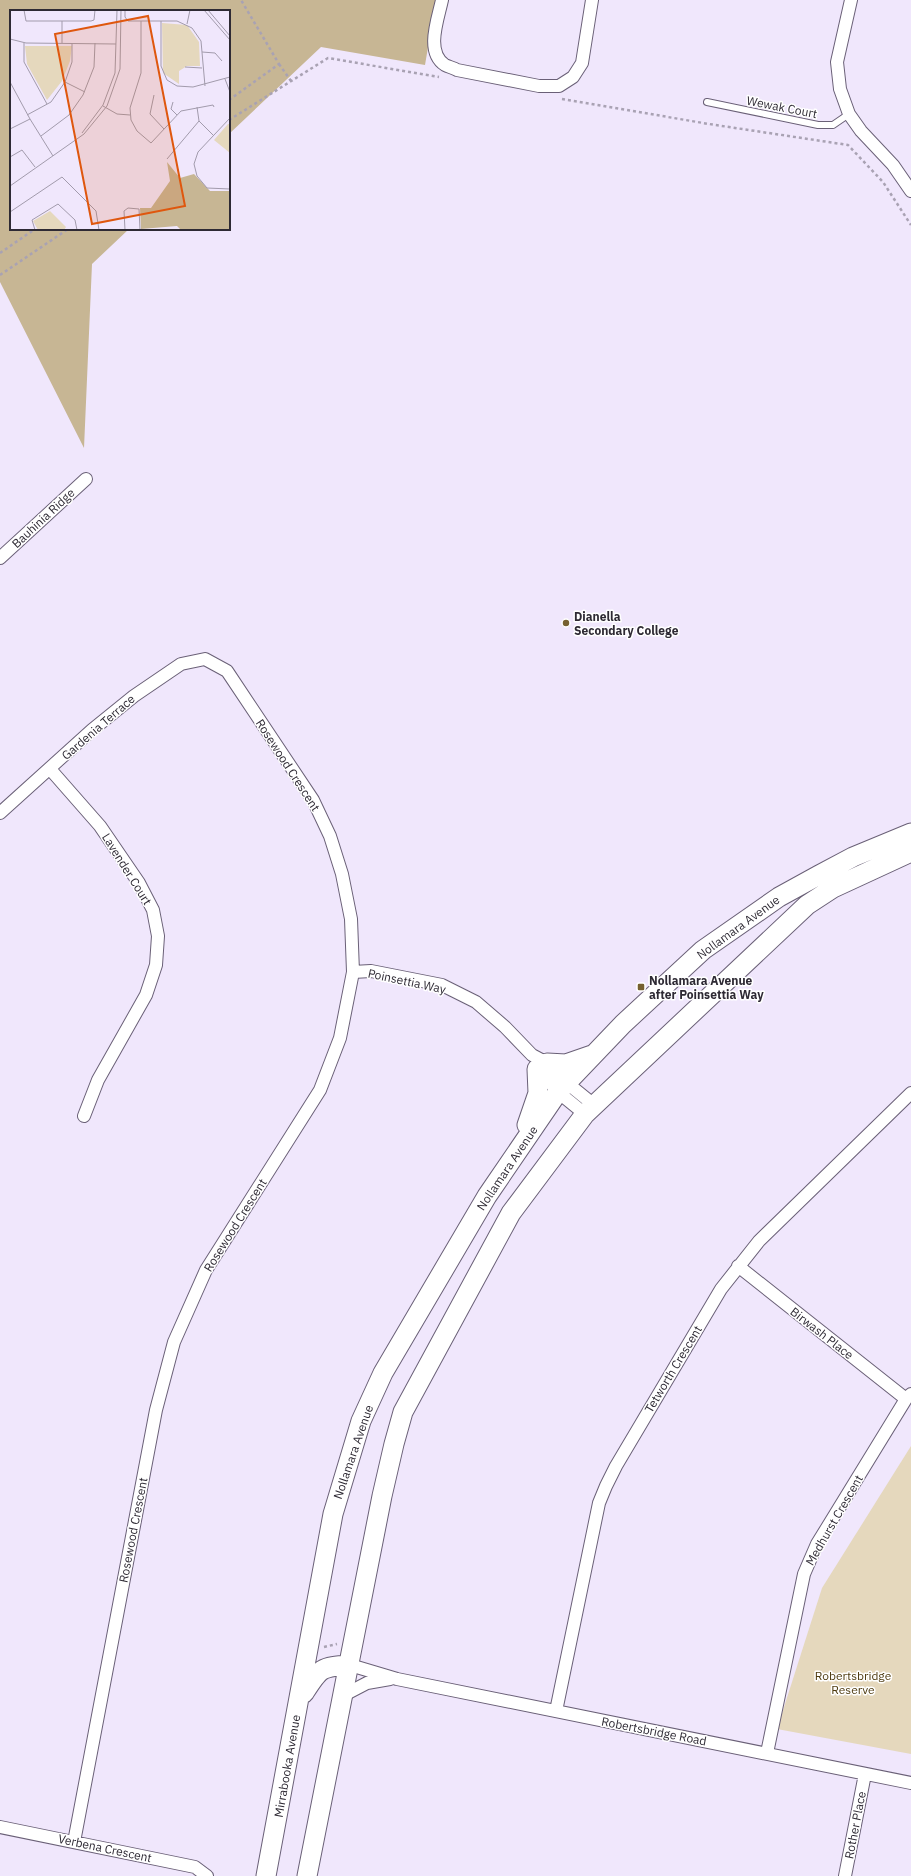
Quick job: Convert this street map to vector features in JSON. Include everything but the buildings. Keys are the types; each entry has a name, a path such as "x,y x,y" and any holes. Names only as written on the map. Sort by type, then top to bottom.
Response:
{"main road":[{"name":"Nollamara Avenue","path":"312,1653 332,1514 361,1421 383,1373 487,1196 563,1088 623,1024 704,950 779,897 853,857 911,833"},
{"name":"Nollamara Avenue","path":"350,1665 382,1496 403,1412 511,1213 590,1110 765,942 807,905 833,888 911,852"},
{"path":"692,961 712,953 749,930 753,931 765,942"},
{"path":"520,1148 538,1093 539,1063 566,1064 595,1054"},
{"name":"Mirrabooka Avenue","path":"266,1876 298,1703 312,1653"},
{"path":"298,1703 317,1673 327,1667 350,1665 308,1876"},
{"path":"300,1876 312,1853"}],"street":[{"path":"442,0 434,40 437,56 445,65 457,70 538,86 559,86 573,77 582,63 592,0"},
{"path":"851,0 837,62 840,89 849,114 862,131 893,165 911,191"},
{"name":"Bauhinia Ridge","path":"0,558 86,479"},
{"name":"Gardenia Terrace","path":"0,813 92,730 134,696 181,664 205,659"},
{"name":"Rosewood Crescent","path":"74,1842 156,1410 174,1342 206,1270 320,1090 340,1038 353,972 351,919 342,874 330,836 313,800 227,671 205,659"},
{"name":"Lavender Court","path":"50,769 100,826 138,883 153,910 158,936 156,966 146,995 98,1080 84,1116"},
{"name":"Poinsettia Way","path":"353,972 371,971 442,985 476,1002 505,1027 563,1088 590,1110"},
{"name":"Tetworth Crescent","path":"556,1711 599,1503 620,1459 717,1295 738,1266 758,1241 911,1093"},
{"name":"Birwash Place","path":"738,1266 908,1396"},
{"name":"Medhurst Crescent","path":"767,1753 804,1574 817,1544 908,1396"},
{"name":"Robertsbridge Road","path":"350,1665 397,1679 911,1783"},
{"name":"Robertsbridge Road","path":"344,1695 367,1683 397,1679"},
{"name":"Rother Place","path":"845,1876 865,1774"},
{"name":"Verbena Crescent","path":"0,1827 195,1867 207,1876"}],"lane":[{"name":"Wewak Court","path":"708,102 818,125 833,124 849,114"}],"path":[{"path":"241,0 279,64 291,81"},
{"path":"230,119 328,58 444,78"},
{"path":"230,99 279,64"},
{"path":"561,98 709,124 848,145 883,182 911,225"},
{"path":"0,253 34,230"},
{"path":"0,275 67,230"},
{"path":"312,1653 343,1642"}],"green space":[{"name":"Robertsbridge Reserve","path":"911,1446 911,1754 777,1729 822,1588"}],"shaded area":[{"path":"0,0 436,0 425,65 321,47 230,133 230,10 10,10 10,230 128,230 92,264 84,448 0,282"}],"place":[{"name":"Dianella Secondary College","path":"566,623"},
{"name":"Nollamara Avenue after Poinsettia Way","path":"641,987"}]}
